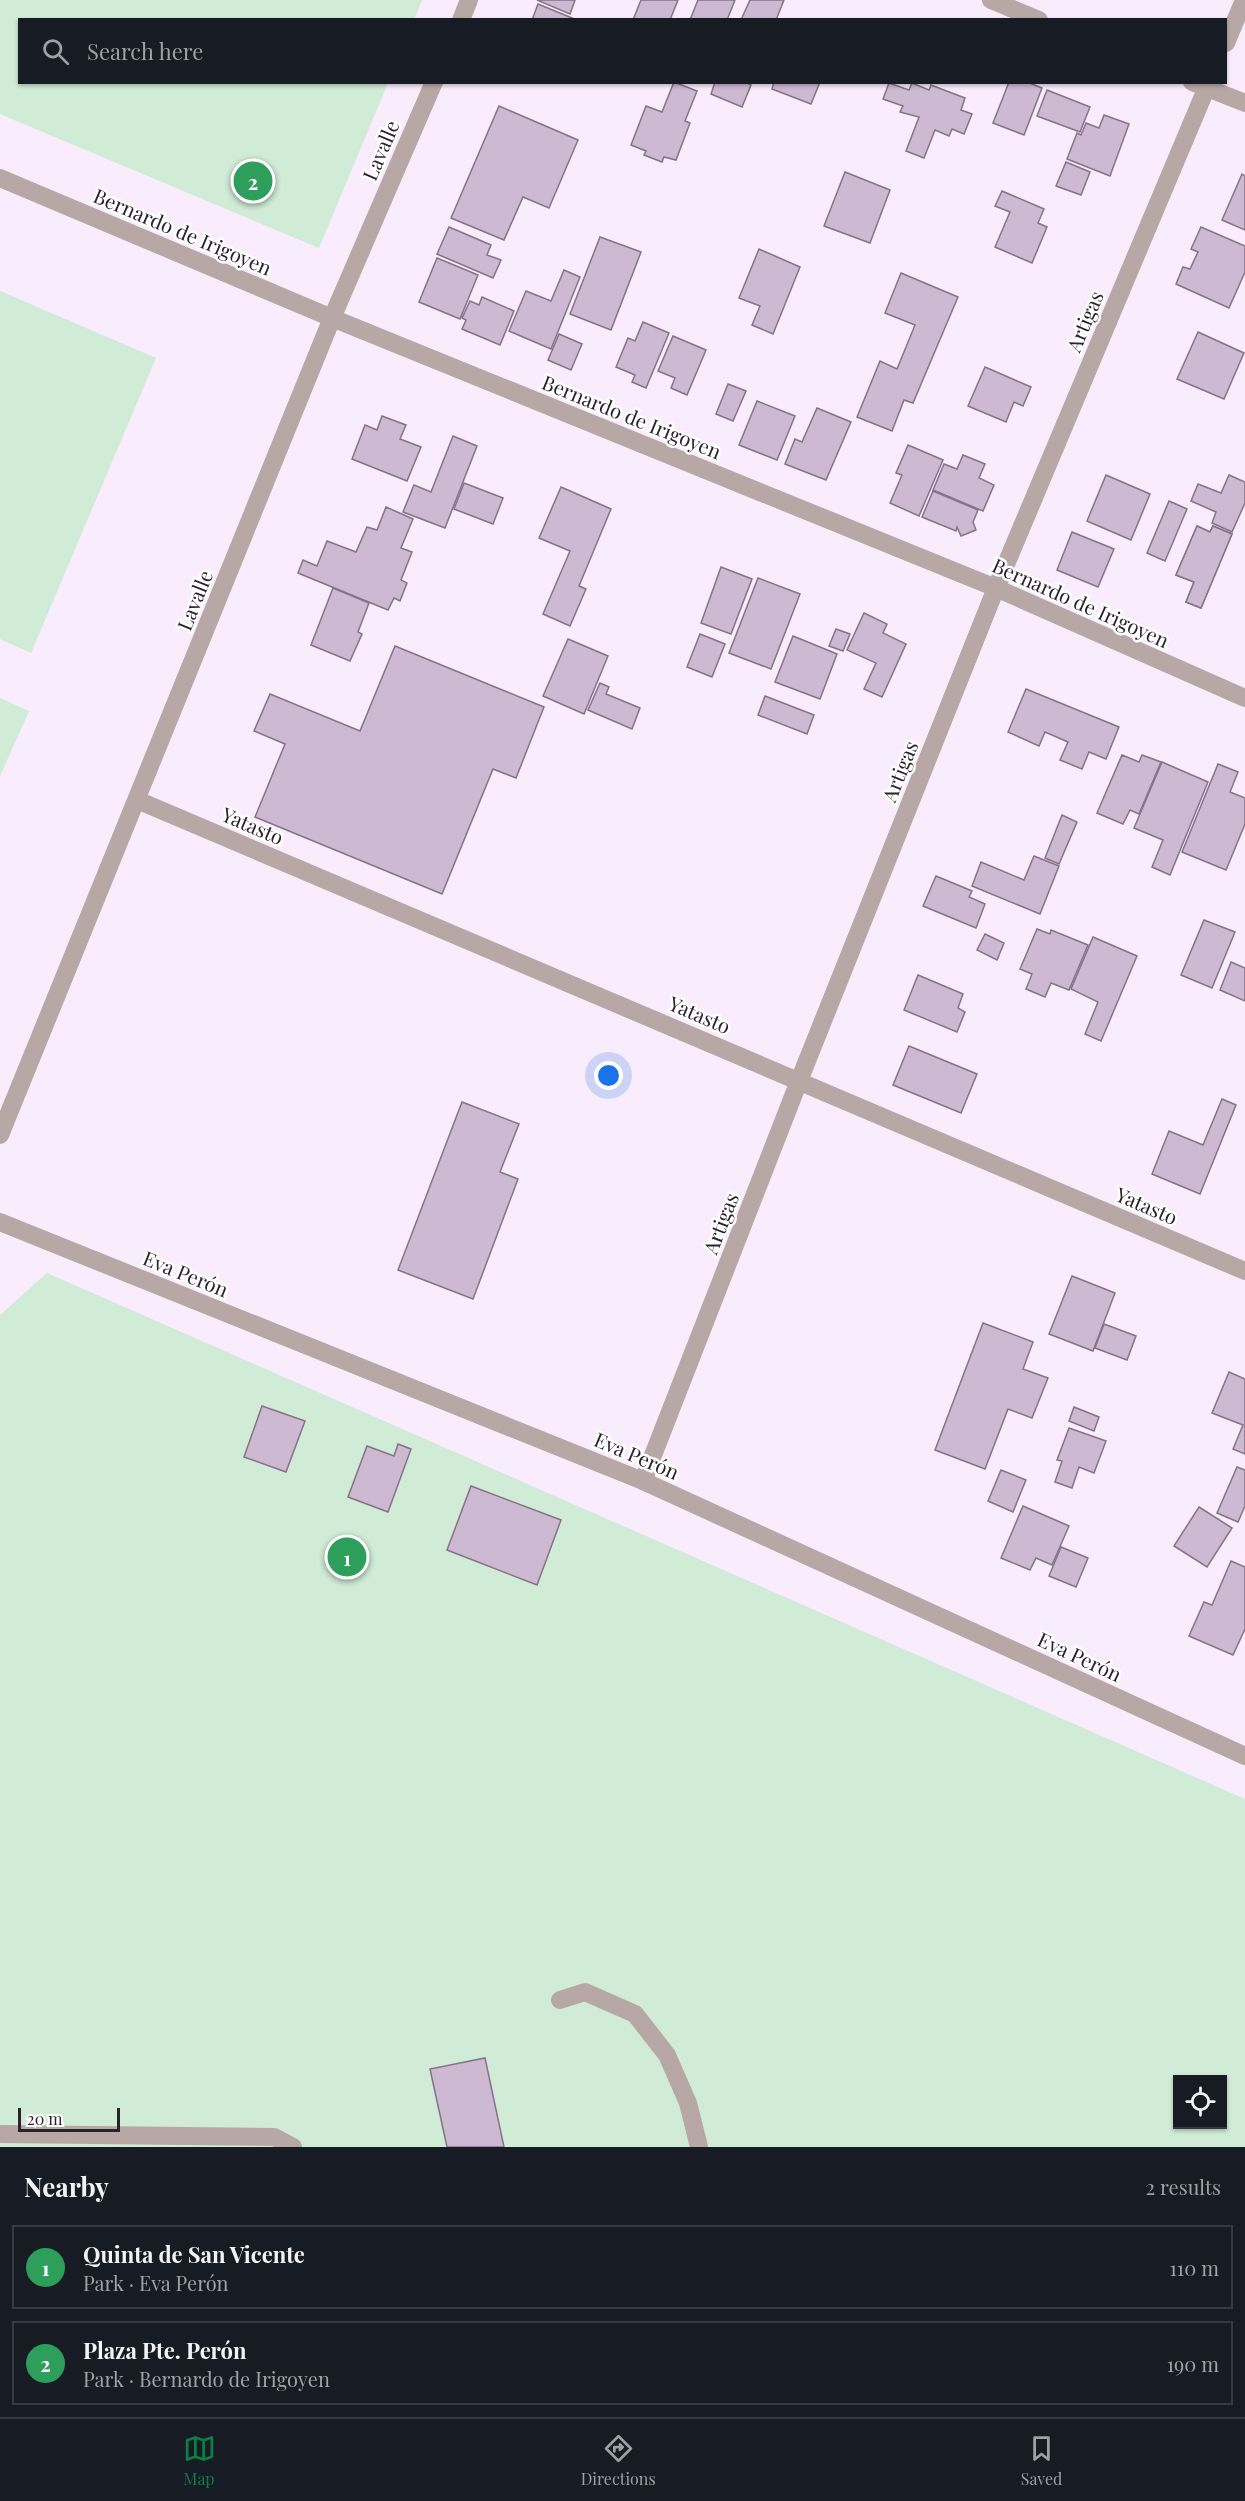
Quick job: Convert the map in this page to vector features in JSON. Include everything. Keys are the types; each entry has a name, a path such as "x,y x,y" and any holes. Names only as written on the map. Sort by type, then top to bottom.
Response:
{"street":[{"path":"462,18 469,0"},
{"path":"991,0 1034,18"},
{"path":"1227,41 1244,0"},
{"name":"Lavalle","path":"0,1136 332,318 433,84"},
{"path":"1202,84 1245,103"},
{"name":"Artigas","path":"643,1481 799,1081 996,588 1202,84"},
{"name":"Bernardo de Irigoyen","path":"0,178 332,318 996,588 1245,698"},
{"name":"Yatasto","path":"137,800 1245,1271"},
{"name":"Eva Perón","path":"0,1222 643,1481 1245,1756"},
{"path":"560,2000 585,1992 635,2014 668,2055 688,2103 699,2147"},
{"path":"0,2134 274,2137 293,2147"}],"green space":[{"path":"0,0 422,0 415,18 18,18 18,84 388,84 319,248 0,114"},
{"path":"0,291 156,358 31,653 0,639"},
{"path":"0,698 29,711 0,776"},
{"path":"47,1273 1245,1799 1245,2147 0,2147 0,1315"}],"building":[{"path":"537,0 575,0 570,14"},
{"path":"641,0 678,0 671,18 634,18"},
{"path":"698,0 735,0 728,18 691,18"},
{"path":"750,0 784,0 777,18 742,18"},
{"path":"538,4 572,18 533,18"},
{"path":"673,84 697,91 685,121 690,123 676,160 664,157 662,162 644,155 646,151 631,145 646,106 662,112"},
{"path":"714,84 751,85 742,107 711,94"},
{"path":"773,84 819,84 811,104 772,89"},
{"path":"889,84 909,90 912,84 929,90 931,85 965,98 961,110 972,114 964,134 952,129 949,136 935,130 924,158 906,151 919,117 900,112 903,106 883,99"},
{"path":"1008,84 1032,84 1042,88 1024,135 993,123"},
{"path":"1047,90 1090,107 1080,132 1037,116"},
{"path":"499,106 578,140 549,208 523,197 504,240 451,218"},
{"path":"1104,115 1129,124 1110,176 1067,159 1077,133 1081,135 1086,123 1099,128"},
{"path":"1066,162 1090,172 1081,195 1056,186"},
{"path":"845,172 890,190 870,243 824,226"},
{"path":"1242,174 1245,176 1245,230 1222,220"},
{"path":"1002,191 1044,209 1038,223 1047,227 1032,263 995,247 1010,212 995,206"},
{"path":"449,227 491,245 487,255 501,260 493,278 437,254"},
{"path":"1201,227 1245,246 1245,272 1229,308 1176,284 1183,267 1190,269 1198,252 1191,249"},
{"path":"600,237 641,252 611,330 570,314"},
{"path":"759,249 800,267 773,334 752,325 760,306 739,298"},
{"path":"437,258 478,275 460,319 419,302"},
{"path":"564,270 580,277 551,349 509,331 526,291 551,301"},
{"path":"901,273 958,297 913,403 904,400 892,431 857,417 880,361 897,369 915,325 885,313"},
{"path":"482,297 514,311 500,345 462,329 466,320 462,318 470,301 479,305"},
{"path":"643,322 669,333 646,388 632,382 635,375 616,367 628,338 635,341"},
{"path":"1198,332 1244,353 1224,399 1177,379"},
{"path":"559,334 582,344 571,370 548,360"},
{"path":"673,336 706,350 687,395 671,388 675,378 658,371"},
{"path":"985,367 1031,387 1023,406 1014,402 1006,422 968,406"},
{"path":"728,384 746,391 733,421 716,414"},
{"path":"757,401 795,416 777,460 739,445"},
{"path":"817,408 851,422 826,480 785,464 795,439 802,442"},
{"path":"382,416 406,425 400,439 421,447 407,481 352,459 365,425 377,430"},
{"path":"453,436 477,446 445,528 403,512 414,485 431,492"},
{"path":"908,445 943,460 919,516 890,503 902,475 896,473"},
{"path":"963,455 985,464 979,478 994,485 983,511 933,490 944,464 957,469"},
{"path":"1106,475 1150,494 1131,540 1087,521"},
{"path":"1229,475 1245,482 1245,503 1232,532 1212,523 1216,512 1191,501 1198,484 1221,493"},
{"path":"464,483 503,498 493,524 454,509"},
{"path":"561,487 611,509 579,586 586,589 570,626 543,614 570,551 539,538"},
{"path":"933,491 978,510 973,522 976,530 961,536 957,527 956,531 922,517"},
{"path":"1169,501 1187,509 1165,561 1147,553"},
{"path":"386,507 413,519 401,548 412,552 401,580 407,583 400,601 394,598 388,610 298,573 303,560 317,566 327,541 356,552 367,527 377,530"},
{"path":"1197,526 1210,532 1213,526 1232,534 1201,608 1186,602 1194,582 1176,575"},
{"path":"1197,526 1210,532 1213,526 1232,534 1201,608 1186,602 1194,582 1176,575"},
{"path":"1072,532 1114,549 1098,587 1057,570"},
{"path":"721,567 752,579 731,634 701,623"},
{"path":"758,578 800,594 771,669 729,653"},
{"path":"333,588 369,603 358,632 362,634 350,661 311,645"},
{"path":"864,613 887,624 883,633 906,644 882,697 864,689 876,663 847,650"},
{"path":"836,629 850,634 843,651 829,646"},
{"path":"700,634 725,644 712,677 687,667"},
{"path":"793,636 837,654 820,699 775,682"},
{"path":"568,639 608,656 584,714 543,696"},
{"path":"395,646 544,707 516,778 493,769 442,894 255,817 285,744 254,731 270,694 360,731"},
{"path":"600,683 609,687 606,694 640,708 632,729 588,710"},
{"path":"1026,689 1119,727 1106,759 1089,752 1082,769 1060,760 1068,742 1045,732 1039,746 1008,732"},
{"path":"765,696 814,715 807,734 758,715"},
{"path":"1122,755 1139,762 1142,755 1161,762 1139,814 1130,810 1123,824 1097,813"},
{"path":"1162,762 1208,782 1170,875 1152,867 1163,840 1134,828"},
{"path":"1218,764 1238,772 1230,792 1245,798 1245,824 1226,870 1182,852"},
{"path":"1062,815 1077,822 1059,864 1045,858"},
{"path":"1034,856 1059,866 1040,914 972,886 981,862 1024,880"},
{"path":"936,876 972,891 969,897 985,904 976,928 923,906"},
{"path":"1204,920 1235,932 1212,988 1181,975"},
{"path":"1037,929 1050,934 1051,930 1088,945 1069,990 1051,983 1045,997 1026,989 1032,974 1020,969"},
{"path":"985,934 1004,943 997,960 977,950"},
{"path":"1093,937 1137,956 1101,1041 1085,1034 1098,1002 1071,989"},
{"path":"1231,962 1245,968 1245,1001 1220,990"},
{"path":"918,975 963,994 958,1008 965,1012 957,1032 904,1010"},
{"path":"909,1046 977,1074 961,1113 893,1085"},
{"path":"1222,1099 1236,1105 1200,1194 1152,1174 1169,1131 1203,1145"},
{"path":"462,1102 519,1124 500,1172 518,1179 473,1299 398,1270"},
{"path":"1072,1276 1115,1293 1093,1351 1049,1334"},
{"path":"983,1323 1033,1342 1023,1369 1048,1378 1032,1418 1008,1409 985,1469 935,1450"},
{"path":"1104,1324 1136,1336 1127,1360 1095,1348"},
{"path":"1229,1372 1245,1379 1245,1454 1233,1449 1243,1425 1212,1413"},
{"path":"262,1406 305,1421 286,1472 244,1457"},
{"path":"1074,1407 1099,1417 1094,1431 1069,1421"},
{"path":"1069,1428 1106,1441 1094,1473 1079,1467 1072,1488 1055,1482 1062,1461 1057,1460"},
{"path":"398,1444 411,1449 388,1512 348,1497 367,1446 394,1456"},
{"path":"1237,1467 1245,1470 1245,1506 1238,1522 1217,1513"},
{"path":"1001,1470 1026,1480 1013,1512 988,1501"},
{"path":"471,1486 561,1520 537,1585 447,1550"},
{"path":"1023,1506 1069,1526 1052,1565 1036,1558 1030,1570 1001,1558"},
{"path":"1199,1507 1232,1528 1207,1567 1174,1546"},
{"path":"1061,1547 1088,1558 1076,1587 1049,1576"},
{"path":"1231,1561 1245,1567 1245,1629 1233,1655 1189,1636 1204,1602 1212,1605"},
{"path":"485,2058 504,2147 447,2147 430,2069"}],"place":[{"name":"Plaza Pte. Perón","path":"253,181"},
{"name":"Quinta de San Vicente","path":"347,1557"}]}
